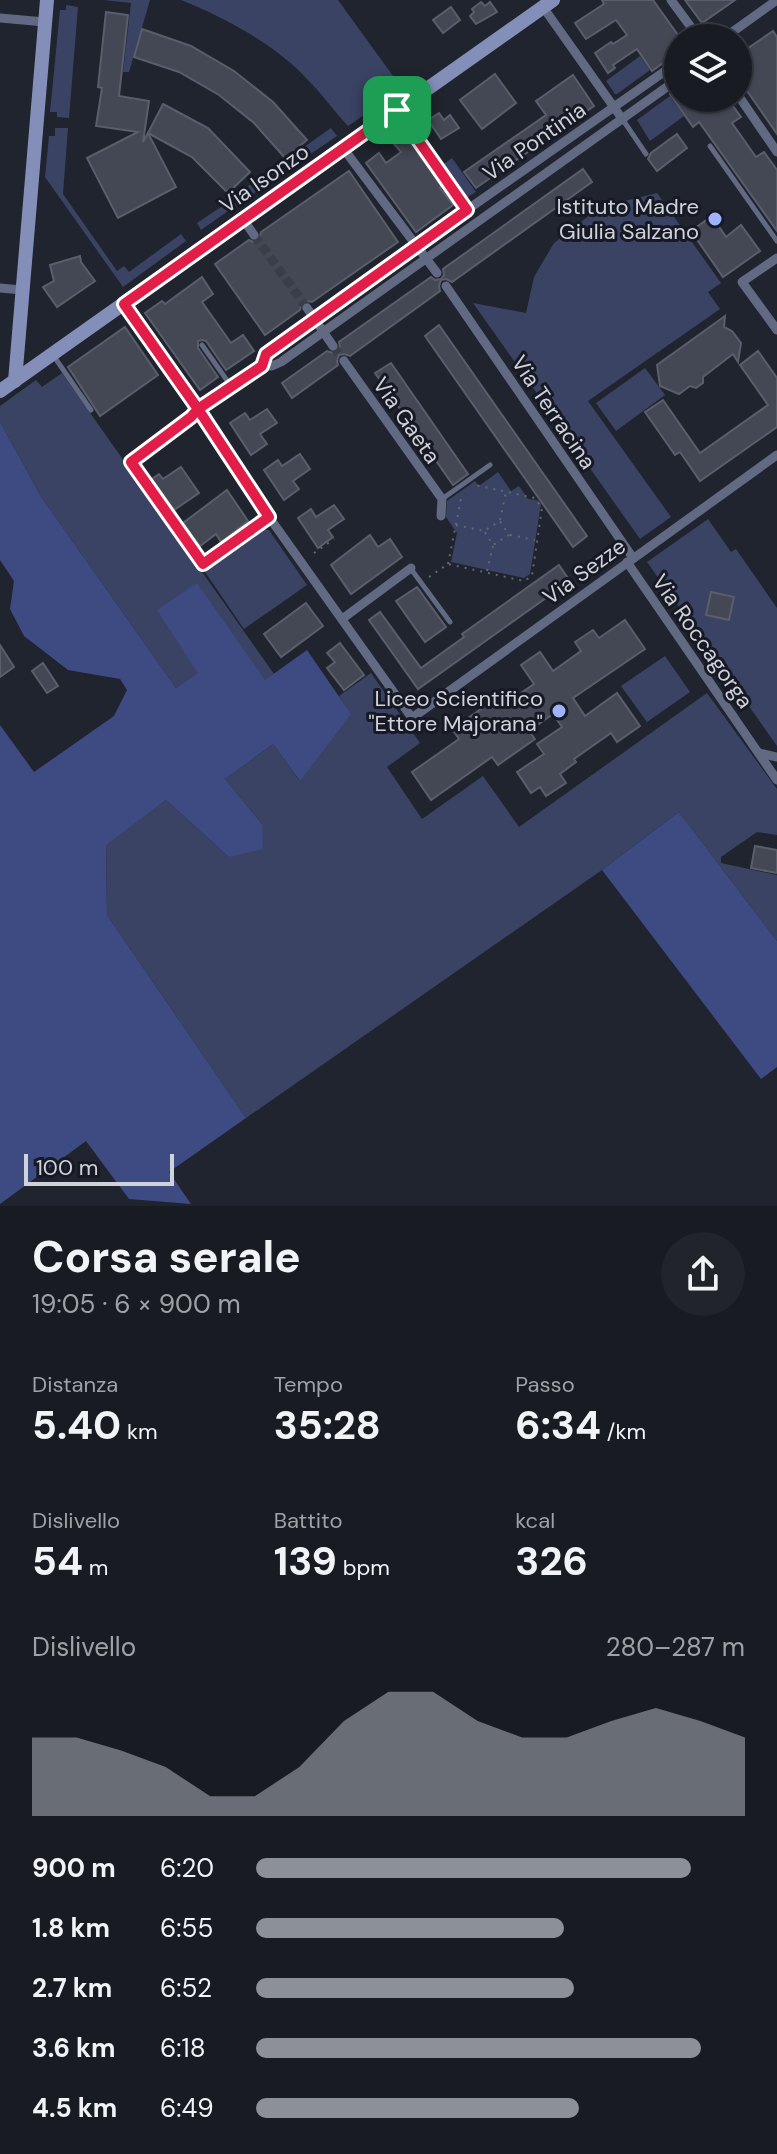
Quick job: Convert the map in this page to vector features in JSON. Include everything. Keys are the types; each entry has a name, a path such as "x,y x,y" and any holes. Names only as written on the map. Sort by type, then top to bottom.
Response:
{"main road":[{"path":"15,381 47,0"},
{"name":"Via Isonzo","path":"0,391 548,4"}],"street":[{"path":"671,0 689,24"},
{"path":"744,24 777,0"},
{"path":"548,4 623,120"},
{"path":"0,18 45,22"},
{"name":"Via Pontinia","path":"262,366 266,354 664,72"},
{"name":"Via Pontinia","path":"269,517 203,564 131,462 198,409 262,366 281,362 664,89"},
{"path":"750,112 777,152"},
{"path":"343,148 437,273"},
{"path":"243,219 254,235"},
{"path":"777,258 742,282 777,330"},
{"name":"Via Terracina","path":"446,286 630,560"},
{"path":"0,288 22,290"},
{"path":"124,304 342,619 411,568"},
{"path":"307,308 333,346"},
{"name":"Via Gaeta","path":"344,361 442,499"},
{"name":"Via Sezze","path":"342,619 412,718 777,455"},
{"path":"441,516 442,499"},
{"name":"Via Roccagorga","path":"630,560 777,780"},
{"path":"759,753 777,757"},
{"path":"765,763 777,765"}],"lane":[{"path":"623,120 646,154"},
{"path":"710,146 777,241"},
{"path":"202,345 231,387"},
{"path":"52,354 91,410"},
{"path":"442,499 490,465"},
{"path":"411,568 450,622"}],"path":[{"path":"397,110 467,210"},
{"path":"421,583 448,564 464,483 535,498 542,508 532,576 524,581 448,564"},
{"path":"506,492 500,521 509,535"},
{"path":"456,525 484,531 500,521"},
{"path":"484,531 493,545 487,573"},
{"path":"493,545 509,535 537,540"},
{"path":"314,553 334,539"}],"shaded area":[{"path":"104,0 150,0 129,72 123,72 131,3"},
{"path":"181,0 338,0 401,87 348,126 280,55 232,24"},
{"path":"66,5 78,7 69,118 57,117 57,112 50,112 60,10 66,10"},
{"path":"640,56 650,70 615,94 606,81"},
{"path":"664,100 664,112 681,112 684,116 650,141 637,120"},
{"path":"55,128 68,128 63,194 117,271 124,266 129,272 181,234 186,241 123,287 45,177 49,136 55,136"},
{"path":"331,128 337,136 275,178 270,171"},
{"path":"452,158 476,192 463,200 440,167"},
{"path":"268,172 274,179 240,203 234,196"},
{"path":"657,193 721,283 708,292 720,309 588,401 671,517 640,539 473,303 526,313 534,277 554,243 600,207"},
{"path":"233,199 238,204 201,230 197,223"},
{"path":"645,368 665,395 616,431 596,403"},
{"path":"62,373 274,674 266,680 199,673 176,688 42,498 0,422 0,406 36,380 42,387"},
{"path":"0,422 42,498 176,688 198,673 157,610 197,583 265,680 307,650 351,714 300,781 273,744 225,779 262,824 263,849 229,857 166,800 106,845 107,915 246,1118 169,1172 191,1204 129,1199 86,1141 0,1204 0,725 34,772 114,716 127,690 120,679 68,670 24,636 10,609 14,581 0,560"},
{"path":"498,472 511,491 519,486 528,499 541,504 530,574 524,578 451,562 457,533 446,517 447,501 475,481 479,486"},
{"path":"708,519 731,552 736,549 777,608 777,746 647,562"},
{"path":"263,529 269,530 307,585 244,629 203,569"},
{"path":"665,656 690,692 647,722 621,686"},
{"path":"371,673 420,743 387,767 422,819 483,776 519,827 707,693 777,789 777,835 757,832 721,857 721,863 777,875 777,941 679,812 602,870 246,1118 107,915 106,844 166,800 229,857 262,824 225,779 273,744 299,780 350,714 339,696"},
{"path":"679,812 777,941 777,1067 761,1079 602,870"}],"building":[{"path":"602,0 653,0 670,24 664,24 664,62 652,71 637,49 613,65 615,68 608,73 595,53 627,35 616,20 586,39 575,23 604,4"},
{"path":"685,0 735,0 702,23"},
{"path":"481,2 485,6 490,2 497,12 476,24 470,16 474,12 472,9"},
{"path":"451,7 460,20 443,33 433,20"},
{"path":"106,12 128,15 119,96 149,101 143,142 148,133 176,187 118,218 87,158 138,132 96,126 102,88 98,87"},
{"path":"142,29 191,46 234,71 273,102 307,140 285,158 254,123 219,95 179,72 134,57"},
{"path":"773,31 777,37 777,134 752,98 752,45"},
{"path":"495,74 516,103 482,129 460,100"},
{"path":"573,75 594,106 476,188 464,172 546,115 536,101"},
{"path":"163,104 208,128 250,172 228,193 192,157 148,133"},
{"path":"683,112 737,112 741,117 732,123 756,157 764,152 777,170 777,231 699,122 693,127"},
{"path":"439,113 444,120 450,115 459,128 441,139 428,120"},
{"path":"410,133 446,183 440,188 453,205 416,232 366,163 379,153 386,163 401,152 394,144"},
{"path":"677,134 687,148 657,171 648,159 651,153"},
{"path":"583,169 592,182 452,282 441,280 440,291 350,356 339,355 338,365 292,398 282,383 327,351 338,352 339,342 431,277 441,279 443,269"},
{"path":"349,171 398,242 312,302 302,302 300,310 265,335 215,264 249,240 259,241 261,232"},
{"path":"712,216 726,237 741,225 760,251 723,277 691,231"},
{"path":"80,256 95,281 57,307 43,287 54,281 50,265"},
{"path":"202,277 213,294 202,302 231,343 243,335 254,351 226,370 206,341 198,341 198,348 218,377 200,390 145,313 162,301 165,304"},
{"path":"725,316 724,327 732,331 741,343 738,362 733,354 703,377 703,383 696,388 690,386 679,394 660,386 657,365"},
{"path":"439,325 587,536 573,547 425,336"},
{"path":"125,327 158,375 100,416 68,367"},
{"path":"758,351 777,378 777,427 700,481 680,452 675,455 645,412 663,400 700,453 768,405 740,365"},
{"path":"391,363 468,474 453,485 375,373"},
{"path":"267,409 277,423 260,434 267,444 251,455 230,423 245,413 250,420"},
{"path":"300,454 310,469 293,481 299,489 284,500 264,470 278,460 282,466"},
{"path":"181,467 199,493 174,510 152,479 159,474 163,479"},
{"path":"227,490 248,521 221,542 216,534 200,546 183,523"},
{"path":"334,505 344,519 328,530 333,537 318,548 298,518 311,509 316,517"},
{"path":"370,535 378,547 390,539 402,557 351,594 331,565"},
{"path":"559,565 570,581 418,689 369,620 380,612 421,668 464,637 462,634"},
{"path":"417,587 446,627 425,642 396,601"},
{"path":"711,592 734,597 729,620 706,615"},
{"path":"306,603 323,626 281,657 264,634"},
{"path":"625,620 645,649 573,698 585,716 617,693 640,726 617,742 611,733 574,759 576,762 560,774 566,783 546,796 540,787 531,793 517,772 544,754 537,744 562,727 553,714 529,731 535,739 498,765 492,757 431,800 412,772 459,739 452,729 503,694 508,702 534,684 521,665 540,652 553,671 581,651 575,642 593,630 599,638"},
{"path":"340,643 364,675 344,690 327,668 335,662 327,653"},
{"path":"0,645 14,667 0,677"},
{"path":"43,663 58,686 47,693 32,671"},
{"path":"755,846 777,850 777,873 751,868"}],"tunnel":[{"path":"254,235 307,308"},
{"path":"333,346 344,361"}],"place":[{"name":"Istituto Madre Giulia Salzano","path":"715,219"},
{"name":"Liceo Scientifico \"Ettore Majorana\"","path":"559,711"}],"route":[{"path":"397,110 124,304 198,409 269,517 203,564 131,462 198,409 262,366 266,354 467,210 397,110"}]}
